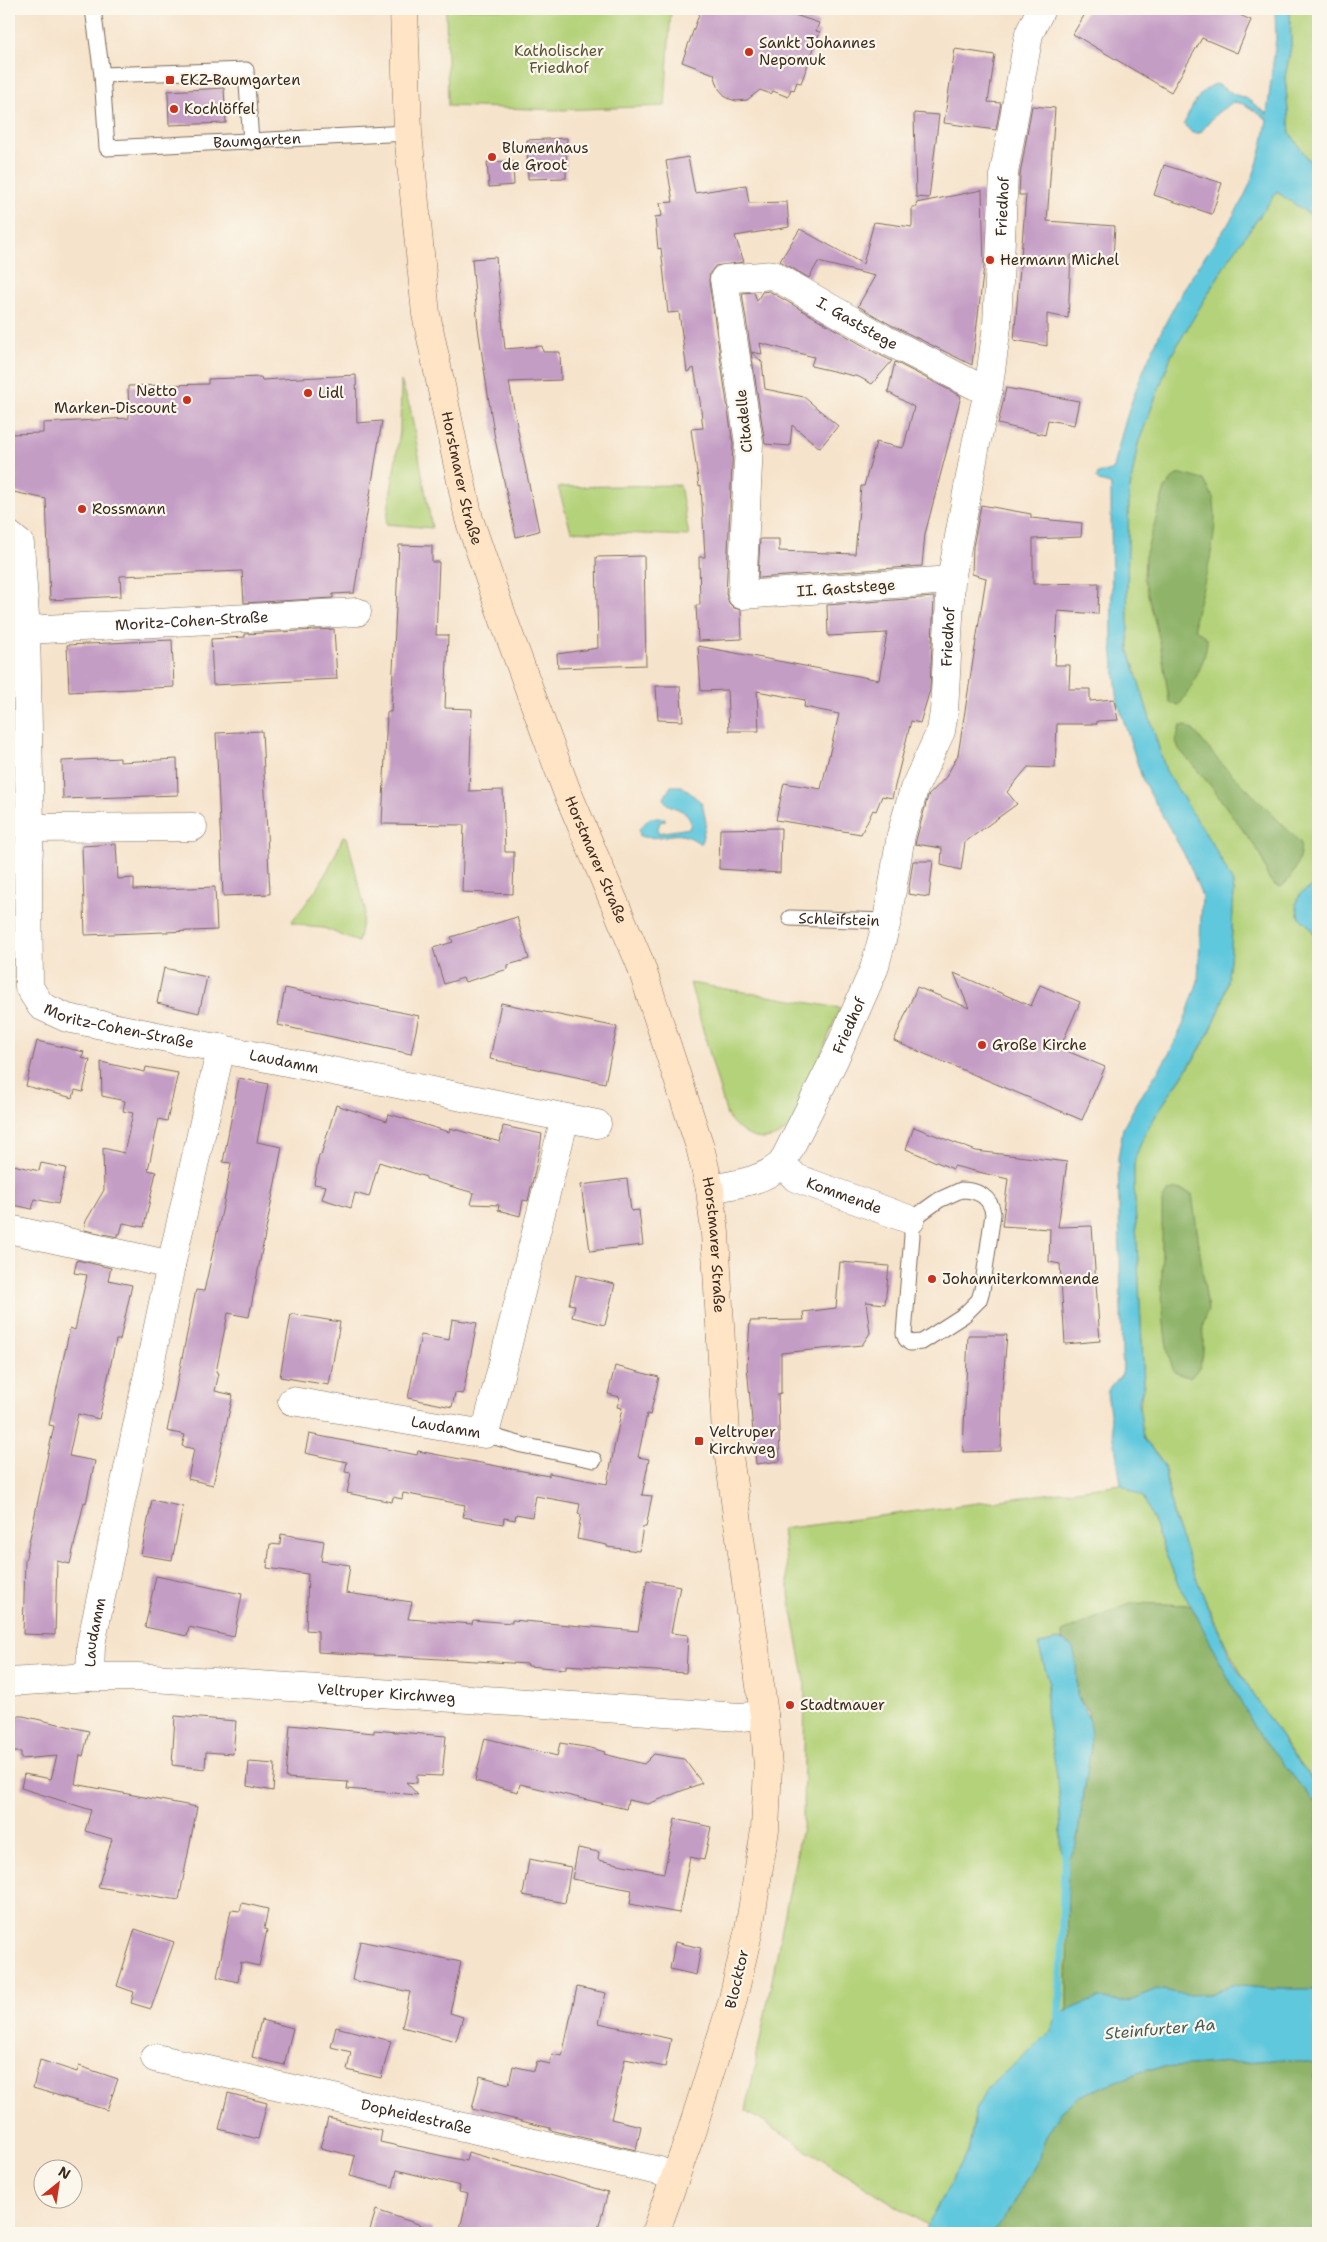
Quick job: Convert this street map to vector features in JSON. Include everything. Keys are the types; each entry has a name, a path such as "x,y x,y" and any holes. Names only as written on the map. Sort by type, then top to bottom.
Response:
{"main road":[{"name":"Horstmarer Straße","path":"404,9 408,133 426,314 469,519 566,789 640,963 700,1147 710,1189 715,1233 726,1434 764,1715"},
{"name":"Blocktor","path":"655,2233 720,2045 732,2004 749,1929 765,1830 768,1767 764,1715"}],"street":[{"name":"Friedhof","path":"782,1164 835,1058 870,978 887,921 901,835 914,789 941,731 944,712 951,580 976,444 988,392 997,326 1004,173 1029,34 1041,9"},
{"name":"I. Gaststege","path":"724,279 773,275 884,339 988,392"},
{"name":"Citadelle","path":"724,279 749,443 742,595"},
{"name":"Moritz-Cohen-Straße","path":"14,539 30,828 18,868 29,986 41,1006 67,1018 221,1048"},
{"name":"II. Gaststege","path":"742,595 951,580"},
{"name":"Moritz-Cohen-Straße","path":"20,642 357,612"},
{"path":"30,828 193,826"},
{"name":"Laudamm","path":"90,1677 91,1644 171,1265 221,1048 597,1124"},
{"name":"Laudamm","path":"292,1401 485,1434 565,1118"},
{"path":"710,1189 749,1182 770,1174 782,1164"},
{"name":"Kommende","path":"782,1164 796,1178 911,1220"},
{"path":"9,1229 171,1265"},
{"name":"Veltruper Kirchweg","path":"9,1682 90,1677 138,1677 740,1717 764,1715"},
{"name":"Dopheidestraße","path":"155,2058 659,2171 675,2178"}],"lane":[{"path":"93,9 102,76 246,70 251,142"},
{"name":"Baumgarten","path":"102,76 107,148 408,133"},
{"name":"Schleifstein","path":"790,918 887,921"},
{"path":"961,1190 977,1192 986,1197 992,1205 993,1214 979,1300 964,1315 916,1344 910,1343 904,1334 912,1236 911,1220 939,1200 961,1190"},
{"path":"485,1434 522,1445 594,1460"}],"green space":[{"name":"Katholischer Friedhof","path":"446,9 671,9 665,106 559,110 448,106"},
{"path":"1290,9 1318,9 1318,165 1308,159 1290,133 1285,77 1291,46"},
{"path":"1277,192 1318,220 1318,883 1316,883 1297,913 1311,928 1318,943 1318,1787 1272,1725 1252,1693 1217,1627 1175,1520 1163,1464 1142,1434 1140,1412 1144,1384 1134,1183 1135,1159 1144,1138 1164,1102 1200,1050 1218,1014 1229,969 1234,892 1233,884 1217,852 1166,771 1129,651 1127,589 1129,494 1138,444 1172,354 1228,260"},
{"path":"401,381 410,407 432,528 386,524 400,431"},
{"path":"1182,474 1204,480 1213,499 1215,516 1209,562 1194,621 1195,629 1207,638 1207,646 1198,673 1179,705 1171,703 1169,700 1160,642 1144,579 1145,556 1165,488 1175,476"},
{"path":"680,485 689,536 571,531 558,487"},
{"path":"1180,726 1187,726 1194,731 1218,760 1300,842 1301,848 1296,867 1289,879 1281,887 1274,885 1268,878 1261,855 1210,785 1179,749 1176,741"},
{"path":"343,836 347,837 365,909 358,942 324,928 310,927 291,922 321,881 333,860"},
{"path":"690,983 840,1008 791,1126 782,1133 765,1139 749,1136 741,1131 727,1116"},
{"path":"1178,1189 1192,1194 1208,1310 1204,1318 1201,1362 1190,1378 1174,1372 1165,1334 1163,1312 1162,1202 1168,1192"},
{"path":"1121,1484 1144,1498 1179,1587 1191,1605 1132,1603 1062,1641 1058,1640 1040,1644 1039,1647 1049,1681 1046,1696 1059,1789 1062,1862 1068,1859 1067,2011 1056,2018 1051,2032 976,2110 968,2152 928,2226 746,2111 803,1822 805,1682 790,1600 782,1529"},
{"path":"1132,1603 1191,1605 1253,1726 1318,1807 1318,1989 1273,1989 1231,1985 1210,1994 1187,1995 1157,1989 1128,2001 1120,2002 1098,1998 1067,2011 1068,1859 1076,1845 1091,1746 1088,1712 1077,1695 1076,1662 1066,1642 1062,1641 1062,1632"},
{"path":"1284,2059 1315,2064 1314,2079 1318,2078 1318,2233 937,2233 1009,2213 1039,2157 1046,2136 1061,2111 1079,2096 1148,2069"}],"water":[{"path":"1275,9 1290,9 1291,46 1285,77 1290,133 1308,159 1318,165 1318,220 1277,192 1228,260 1172,354 1138,444 1129,494 1127,589 1129,651 1166,771 1217,852 1232,881 1234,892 1229,970 1218,1014 1199,1050 1153,1120 1134,1162 1144,1384 1139,1401 1143,1438 1163,1463 1174,1519 1210,1613 1233,1662 1288,1749 1318,1787 1318,1807 1253,1726 1191,1605 1179,1587 1144,1498 1121,1484 1107,1393 1113,1383 1121,1376 1123,1365 1118,1158 1123,1128 1138,1101 1169,1054 1183,1025 1198,981 1202,896 1188,861 1143,781 1118,703 1112,647 1111,488 1110,484 1099,481 1096,478 1098,474 1114,469 1126,419 1143,371 1154,347 1177,301 1228,224 1249,186 1263,142 1267,119 1244,104 1233,102 1217,113 1200,133 1192,133 1184,124 1200,95 1216,84 1236,95 1246,98 1267,114 1276,38"},
{"path":"671,786 682,786 702,803 706,822 701,844 683,835 649,838 640,836 639,829 650,818 665,818 665,821 660,822 658,833 690,828 689,817 683,811 666,803 664,798"},
{"path":"1318,883 1318,943 1311,928 1299,917 1296,905 1300,894"},
{"path":"1058,1640 1073,1647 1076,1662 1077,1695 1090,1721 1091,1746 1076,1845 1071,1855 1062,1862 1059,1789 1046,1710 1049,1682 1039,1647 1040,1644"},
{"name":"Steinfurter Aa","path":"1231,1985 1273,1989 1318,1989 1318,2078 1314,2079 1315,2064 1284,2059 1148,2069 1079,2096 1061,2111 1046,2136 1039,2157 1009,2213 992,2233 923,2233 968,2152 976,2110 987,2088 1051,2032 1056,2018 1062,2013 1098,1998 1120,2002 1128,2001 1157,1989 1187,1995 1210,1994"}],"building":[{"name":"Sankt Johannes Nepomuk","path":"701,9 794,9 792,14 819,23 816,31 820,32 801,83 797,82 794,90 791,89 788,97 773,91 771,94 760,90 747,100 736,101 727,98 719,89 714,74 682,62"},
{"path":"1088,9 1226,9 1251,20 1237,53 1202,38 1171,92 1073,34"},
{"path":"955,49 995,55 988,102 1001,103 996,130 944,123"},
{"path":"224,88 226,123 169,125 168,91"},
{"path":"1032,106 1055,108 1047,221 1115,226 1113,258 1071,255 1068,318 1047,314 1047,346 1014,340 1026,195 1019,195 1020,175"},
{"path":"914,113 939,115 929,198 916,197"},
{"path":"567,138 566,178 528,179 527,140"},
{"path":"688,157 695,193 746,185 749,203 787,202 789,227 735,236 744,262 715,266 710,273 709,281 733,444 726,594 729,603 734,608 741,610 742,639 698,641 696,605 700,605 699,557 705,557 701,485 699,486 691,429 703,428 694,368 687,372 679,312 668,313 661,248 658,249 655,217 662,216 660,203 673,202 666,161"},
{"path":"513,161 514,185 489,187 487,162"},
{"path":"1164,165 1222,183 1212,214 1154,195"},
{"path":"982,190 984,266 972,365 891,325 858,306 875,276 818,262 809,278 780,261 800,229 863,264 874,222 912,227 912,207 917,207 916,203"},
{"path":"496,257 505,349 542,346 543,352 560,352 561,380 509,382 539,531 516,537 495,439 478,328 472,259"},
{"path":"769,291 892,361 872,384 859,377 811,366 814,357 760,343 762,354 751,352 742,293 754,292 757,301 762,292"},
{"path":"751,352 762,362 765,389 804,397 838,426 820,448 792,425 790,446 765,444"},
{"path":"895,362 961,396 925,534 922,566 758,578 760,539 779,539 779,551 855,554 861,486 864,486 876,442 902,448 914,407 888,392"},
{"path":"356,375 357,423 382,421 354,593 333,594 333,598 244,603 242,571 120,576 121,596 50,600 46,499 9,491 9,434 43,433 43,423 129,418 128,386 208,384 208,379 261,377 262,380"},
{"path":"1006,388 1079,401 1074,425 1048,420 1045,435 998,424"},
{"path":"981,505 1031,514 1031,518 1082,523 1081,537 1033,539 1033,584 1099,583 1098,614 1058,611 1055,665 1070,665 1069,689 1090,689 1090,701 1114,699 1118,720 1097,721 1097,724 1057,724 1055,768 1028,767 1007,792 1017,804 965,842 961,870 941,865 942,848 915,844 928,796 946,777 958,755 986,578 972,574 973,547"},
{"path":"399,545 432,546 432,562 439,562 436,635 448,635 445,708 472,709 469,791 503,790 505,852 514,852 513,894 462,892 464,825 382,824 387,712 391,712"},
{"path":"644,556 646,665 558,668 557,654 598,648 596,557"},
{"path":"934,597 930,690 920,723 911,721 892,798 882,796 876,811 873,810 861,834 776,820 784,783 821,789 839,714 804,707 805,700 757,691 759,731 729,731 727,690 701,691 698,646 879,680 887,633 828,636 827,605"},
{"path":"334,629 337,679 213,685 211,639 245,637 245,634"},
{"path":"172,640 174,687 69,692 67,645"},
{"path":"656,686 680,686 683,721 658,720"},
{"path":"262,731 270,894 223,896 216,733"},
{"path":"120,758 120,762 177,759 178,795 63,799 62,761"},
{"path":"781,828 780,873 719,869 720,829"},
{"path":"116,844 118,879 134,878 134,890 215,887 217,930 85,935 82,846"},
{"path":"913,861 933,861 929,897 908,894"},
{"path":"517,917 529,959 508,965 508,969 465,982 463,978 444,984 433,948 453,942 451,937"},
{"path":"164,968 207,977 199,1013 157,1003"},
{"name":"Große Kirche","path":"954,973 1031,1006 1040,985 1080,1002 1060,1048 1105,1067 1082,1120 894,1041 917,987 969,1008"},
{"path":"285,988 419,1016 411,1054 278,1025"},
{"path":"501,1003 617,1027 605,1083 490,1059"},
{"path":"37,1041 84,1052 82,1058 90,1060 83,1092 75,1090 73,1098 26,1086"},
{"path":"101,1062 145,1072 146,1067 178,1073 167,1121 159,1119 148,1170 156,1172 144,1227 123,1223 118,1237 84,1230 86,1221 104,1190 103,1148 124,1153 133,1113 123,1111 125,1101 102,1096"},
{"path":"239,1078 268,1084 257,1142 282,1147 249,1317 228,1313 216,1372 219,1373 215,1391 233,1395 213,1485 188,1479 194,1449 182,1446 185,1435 167,1431 196,1290 204,1291 224,1202 231,1163 223,1162"},
{"path":"336,1105 387,1121 389,1114 449,1132 450,1128 500,1142 503,1126 542,1134 528,1201 523,1200 520,1216 498,1210 499,1205 471,1204 474,1193 426,1179 426,1177 379,1162 369,1197 355,1193 351,1208 322,1199 326,1186 314,1184 319,1155 321,1155"},
{"path":"914,1127 976,1151 1067,1162 1058,1227 1092,1226 1100,1341 1065,1344 1060,1264 1049,1262 1050,1229 1002,1226 1008,1179 954,1166 953,1169 906,1149"},
{"path":"41,1163 66,1168 58,1204 35,1199 32,1209 9,1204 9,1164 39,1171"},
{"path":"627,1179 631,1211 639,1210 643,1245 590,1251 581,1185"},
{"path":"77,1260 111,1268 108,1280 132,1285 120,1340 116,1340 99,1419 78,1414 69,1456 95,1461 70,1564 57,1561 55,1635 23,1634 25,1561 54,1426 49,1425 70,1328 75,1330 87,1275 74,1273"},
{"path":"840,1262 889,1266 885,1304 866,1302 870,1333 862,1345 781,1353 781,1393 778,1394 780,1461 756,1464 747,1366 750,1321 804,1320 803,1312 836,1308"},
{"path":"576,1275 615,1284 605,1325 572,1317 575,1305 569,1304"},
{"path":"291,1314 340,1322 329,1385 280,1377"},
{"path":"452,1319 477,1323 463,1394 455,1393 452,1407 408,1398 421,1335 449,1340"},
{"path":"968,1335 1007,1335 1002,1392 1001,1451 963,1452"},
{"path":"615,1366 659,1377 650,1415 647,1414 638,1457 649,1459 642,1495 652,1496 646,1527 643,1527 639,1551 607,1547 607,1545 577,1539 581,1515 578,1514 580,1504 536,1496 532,1517 516,1514 515,1520 504,1518 503,1524 463,1517 465,1505 403,1493 402,1499 393,1497 392,1502 347,1493 351,1473 345,1472 347,1462 305,1453 309,1434 417,1455 418,1451 549,1476 549,1473 607,1484 622,1408 617,1407 620,1397 608,1394"},
{"path":"152,1500 183,1507 172,1560 141,1555"},
{"path":"281,1534 324,1541 321,1561 350,1565 346,1593 412,1602 408,1619 472,1624 473,1620 512,1623 512,1620 638,1631 647,1580 680,1586 671,1633 688,1635 686,1673 566,1665 566,1669 528,1666 528,1664 318,1652 318,1631 306,1630 308,1574 267,1568 270,1544 280,1545"},
{"path":"156,1576 242,1594 234,1637 189,1627 187,1636 145,1627"},
{"path":"9,1716 23,1716 89,1731 83,1756 80,1755 75,1784 197,1807 179,1900 98,1887 112,1839 85,1831 91,1810 21,1788 24,1774 51,1779 57,1756 21,1759 21,1752 9,1752"},
{"path":"175,1716 236,1721 233,1754 206,1752 205,1769 172,1765"},
{"path":"290,1725 374,1733 374,1730 446,1736 442,1776 417,1775 417,1783 406,1782 418,1795 347,1789 348,1782 286,1778"},
{"path":"485,1738 557,1756 560,1743 591,1748 605,1752 604,1754 644,1764 654,1754 684,1759 702,1783 648,1804 628,1800 626,1809 520,1784 518,1792 475,1781"},
{"path":"249,1762 275,1764 273,1791 247,1786"},
{"path":"675,1819 711,1827 704,1860 690,1857 679,1913 630,1904 632,1890 572,1879 578,1848 599,1852 598,1860 664,1873"},
{"path":"529,1859 571,1867 565,1903 523,1895"},
{"path":"242,1903 268,1909 264,1929 267,1930 259,1966 241,1962 238,1982 217,1977 231,1910 240,1911"},
{"path":"135,1929 174,1942 151,2009 131,2003 134,1992 117,1986"},
{"path":"360,1941 461,1962 450,2013 463,2017 456,2041 402,2027 410,1992 352,1980"},
{"path":"675,1942 701,1948 696,1975 670,1969"},
{"path":"577,1987 606,1993 599,2023 671,2039 665,2067 625,2059 611,2119 641,2126 636,2150 472,2109 480,2076 509,2084 513,2066 534,2071 537,2061 550,2064 552,2054 562,2056"},
{"path":"261,2020 293,2028 284,2065 252,2057"},
{"path":"336,2027 391,2041 381,2078 347,2070 351,2052 331,2047"},
{"path":"40,2060 77,2072 79,2066 118,2079 107,2110 33,2088"},
{"path":"228,2093 267,2103 258,2139 219,2129"},
{"path":"328,2118 382,2131 380,2142 466,2161 468,2152 608,2192 597,2233 459,2233 468,2194 459,2192 460,2186 397,2170 393,2187 350,2176 355,2156 320,2148"},
{"path":"376,2210 433,2229 433,2233 369,2233"}],"waterway":[{"path":"1062,2022 1059,2018 1065,1853"}],"place":[{"name":"Sankt Johannes Nepomuk","path":"749,52"},
{"name":"EKZ-Baumgarten","path":"170,80"},
{"name":"Kochlöffel","path":"174,109"},
{"name":"Blumenhaus de Groot","path":"492,157"},
{"name":"Hermann Michel","path":"990,260"},
{"name":"Lidl","path":"308,393"},
{"name":"Netto Marken-Discount","path":"187,400"},
{"name":"Rossmann","path":"82,509"},
{"name":"Große Kirche","path":"982,1045"},
{"name":"Johanniterkommende","path":"932,1279"},
{"name":"Veltruper Kirchweg","path":"699,1441"},
{"name":"Stadtmauer","path":"790,1705"}]}
